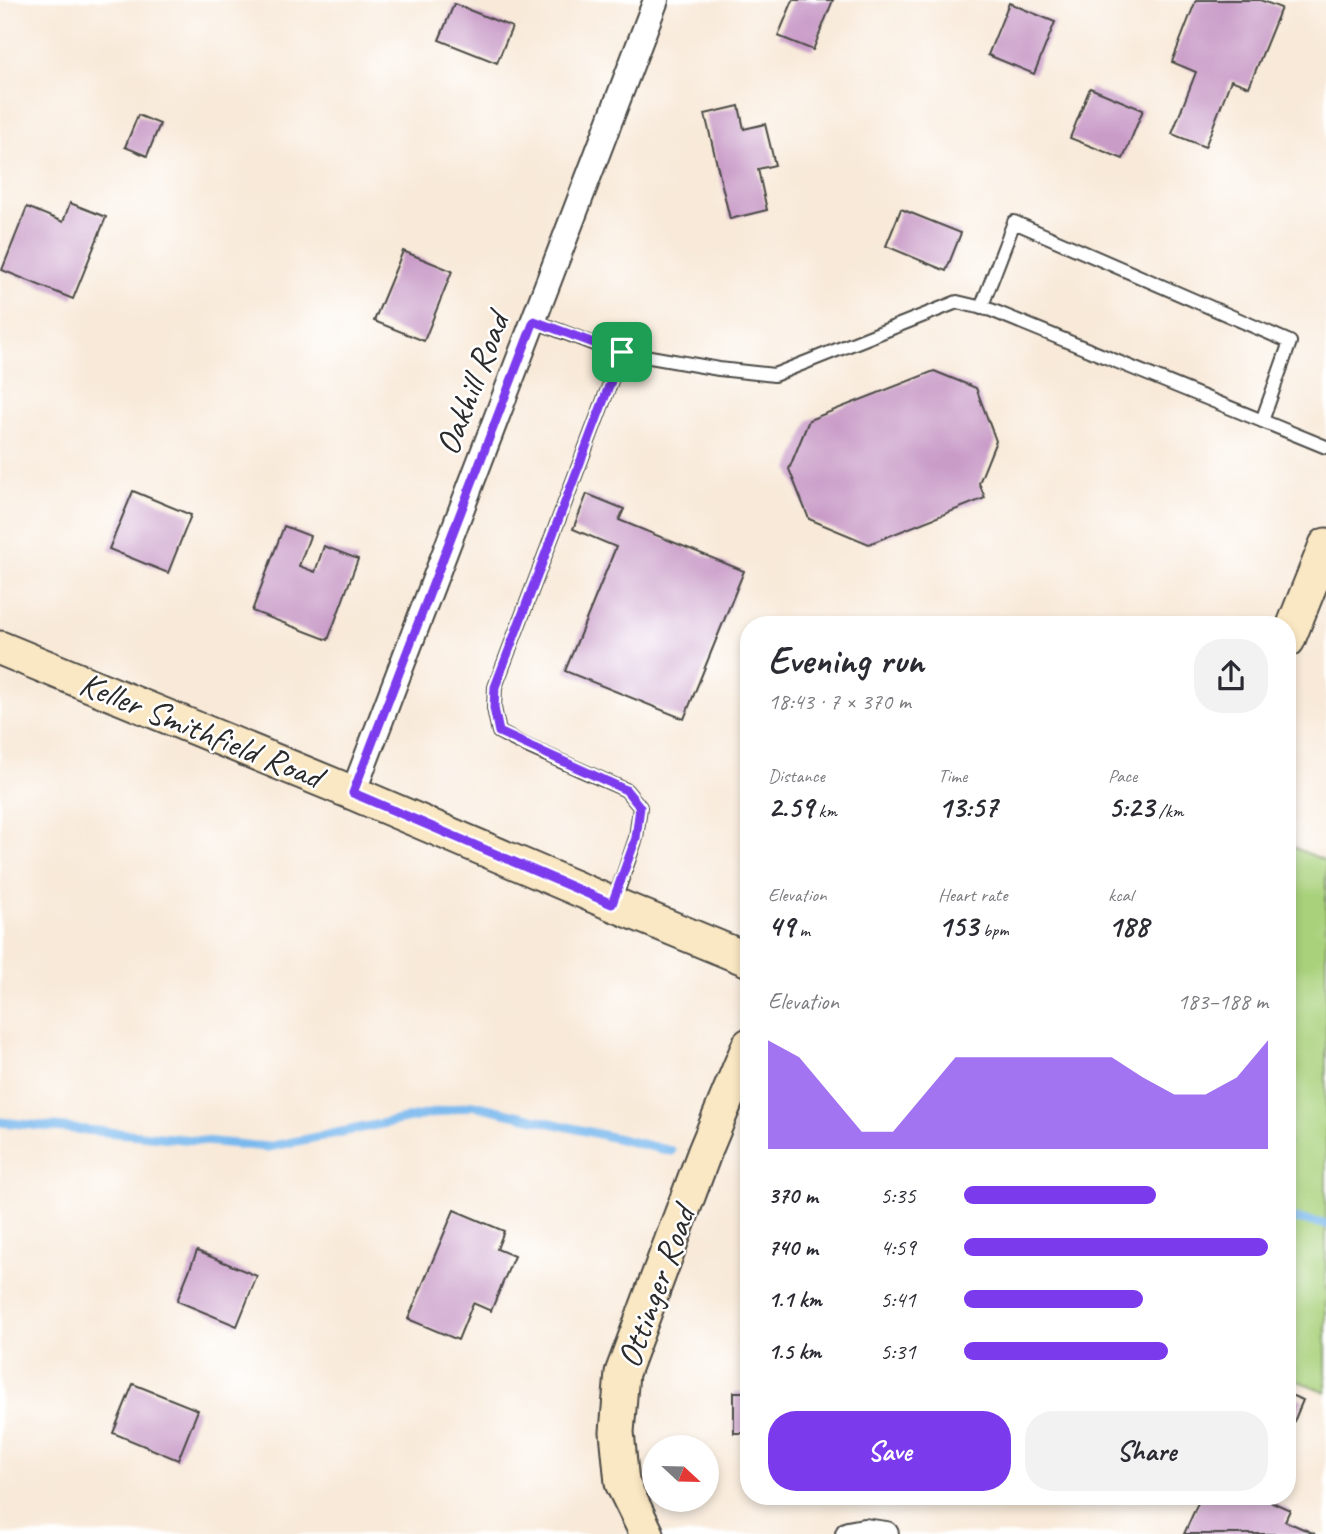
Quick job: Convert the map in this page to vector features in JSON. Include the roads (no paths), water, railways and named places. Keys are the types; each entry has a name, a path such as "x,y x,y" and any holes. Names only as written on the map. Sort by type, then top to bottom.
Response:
{"main road":[{"path":"1296,620 1326,545"},
{"name":"Keller Smithfield Road","path":"0,649 353,793 740,956"},
{"name":"Ottinger Road","path":"646,1534 622,1483 617,1432 622,1373 705,1151 740,1067"}],"street":[{"name":"Oakhill Road","path":"353,793 656,0"},
{"path":"848,1534 864,1531 886,1534"}],"lane":[{"path":"981,308 1014,222 1290,342 1262,421"},
{"path":"534,321 622,352 719,369 774,375 957,302 991,310 1326,447"},
{"path":"612,904 636,838 640,807 626,790 499,732 494,708 495,687 622,352"}],"waterway":[{"path":"0,1122 268,1147 474,1105 671,1151"},
{"path":"1296,1219 1326,1224"}]}
